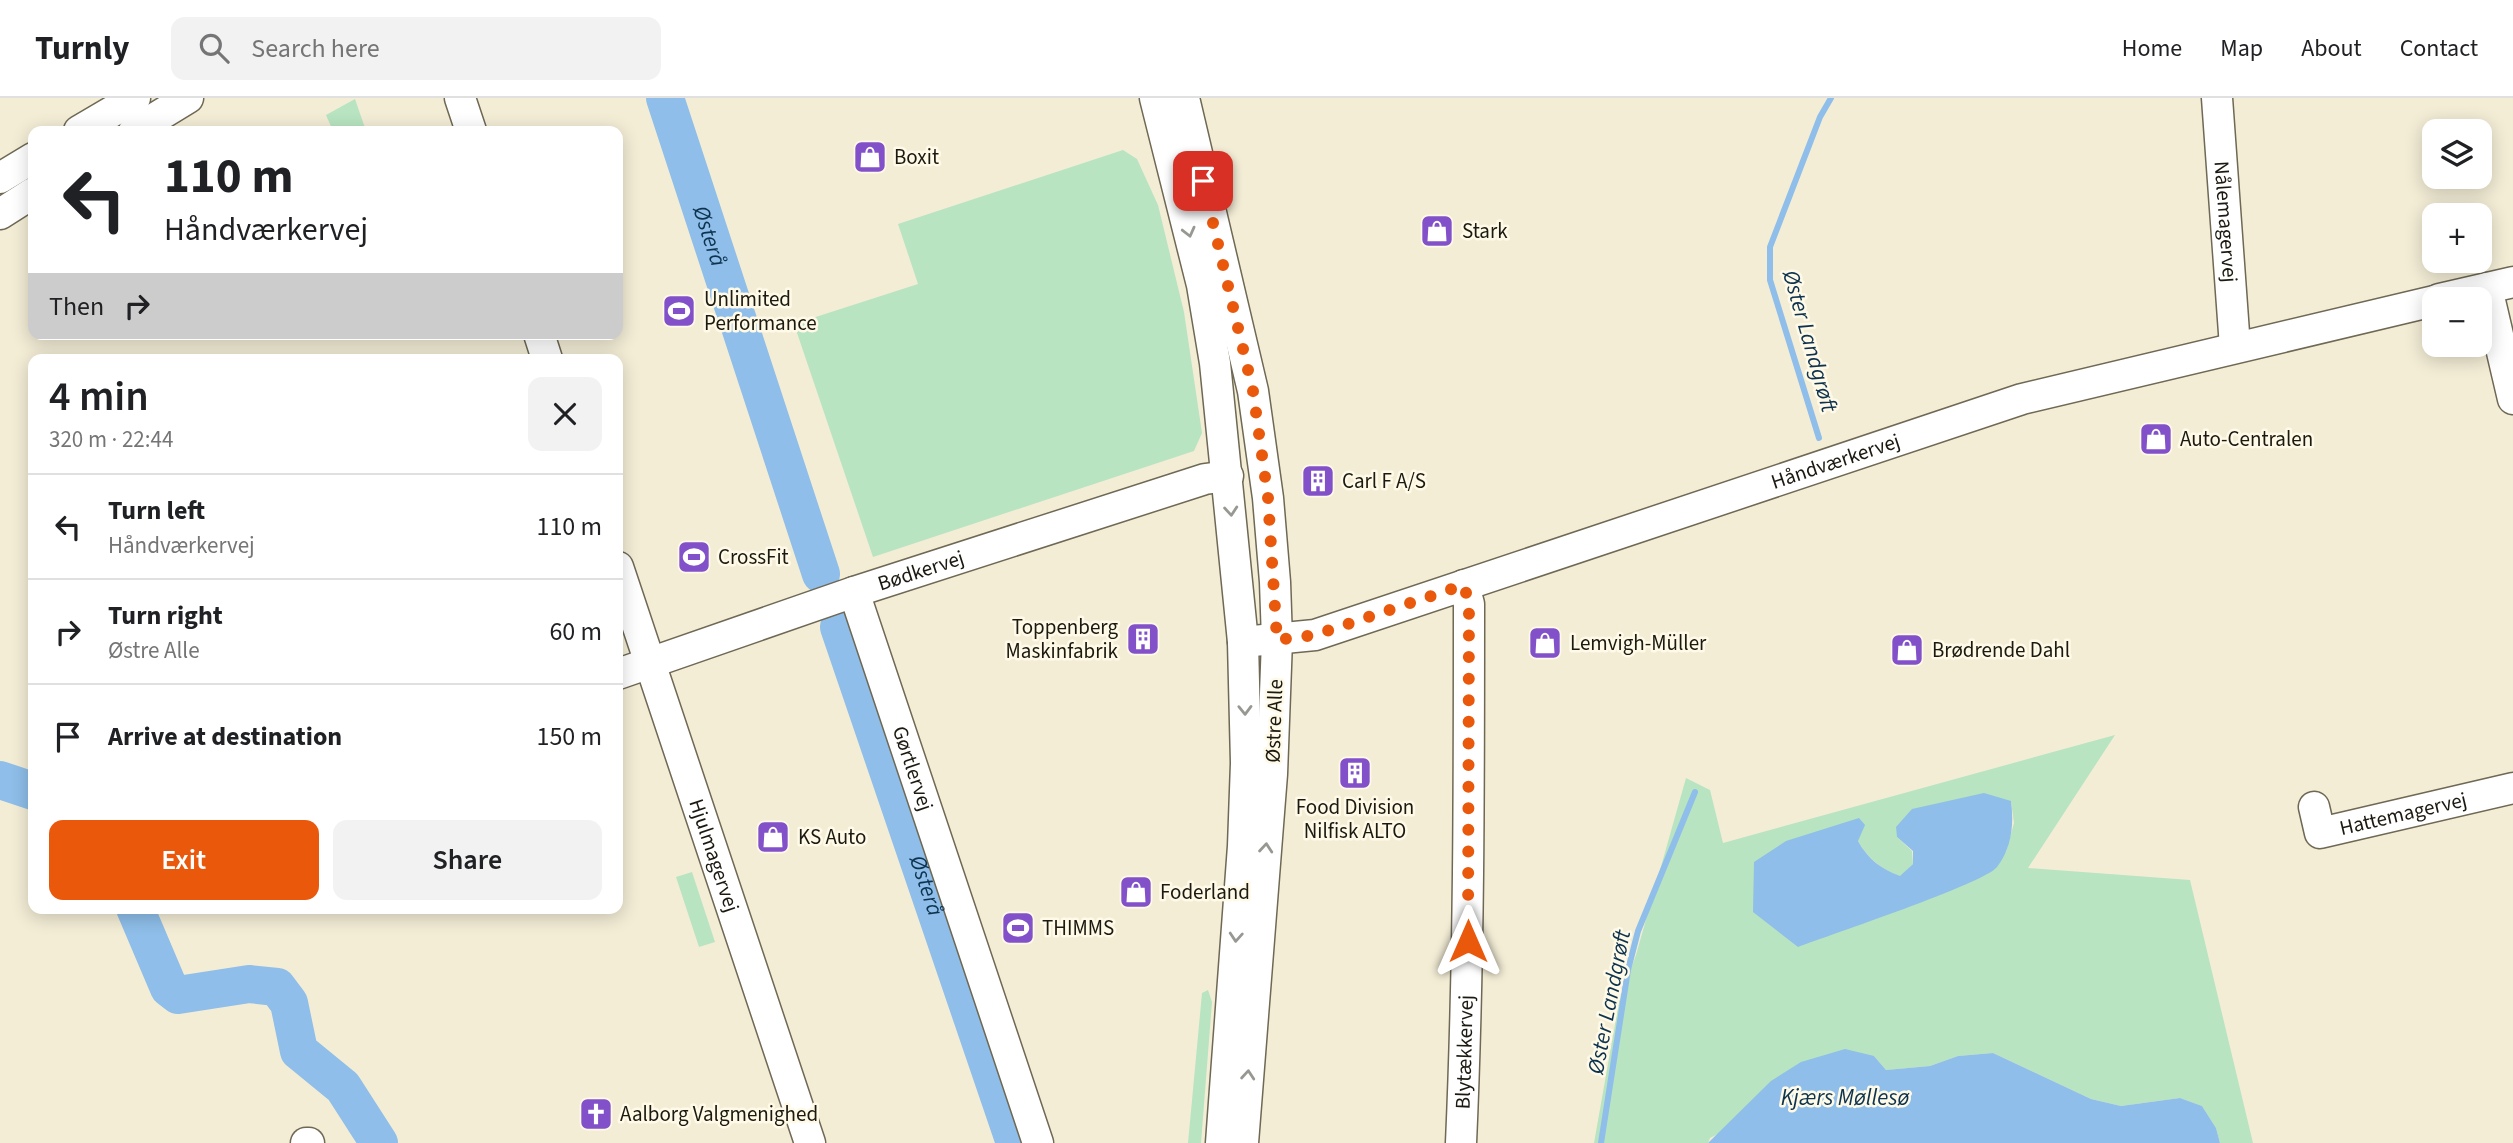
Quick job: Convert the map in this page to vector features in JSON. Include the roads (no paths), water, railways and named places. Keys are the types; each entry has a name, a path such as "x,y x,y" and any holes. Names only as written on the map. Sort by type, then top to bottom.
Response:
{"street":[{"path":"110,126 141,121 188,98"},
{"path":"460,98 469,126"},
{"name":"Østre Alle","path":"1155,98 1202,285 1215,363 1243,642 1246,763 1243,846 1221,1143"},
{"name":"Nålemagervej","path":"2217,98 2235,347"},
{"name":"Østre Alle","path":"1184,105 1253,391 1268,498 1277,640 1272,774 1243,1143"},
{"path":"0,178 28,161"},
{"path":"0,214 28,196"},
{"path":"2500,285 2513,399"},
{"name":"Håndværkervej","path":"1243,642 1315,635 2022,398 2422,303"},
{"name":"Bødkervej","path":"623,672 854,592 1205,479 1228,476"},
{"name":"Hjulmagervej","path":"623,582 810,1143"},
{"name":"Blytækkervej","path":"1461,1143 1467,996 1469,764 1469,604 1464,585"},
{"name":"Gørtlervej","path":"854,592 1038,1143"},
{"name":"Hattemagervej","path":"2314,807 2320,833 2513,788"}],"water":[{"path":"1984,793 2011,801 2012,818 2011,836 2006,852 1997,867 1986,875 1798,947 1753,912 1754,862 1786,841 1859,818 1865,825 1858,841 1866,853 1876,863 1900,876 1913,864 1913,851 1897,837 1896,827 1912,809"},
{"name":"Kjærs Møllesø","path":"1845,1049 1874,1056 1886,1070 1930,1066 1958,1056 1993,1053 2091,1099 2121,1106 2180,1098 2202,1106 2216,1128 2220,1143 1708,1143 1771,1081 1801,1062"}],"waterway":[{"name":"Østerå","path":"665,98 821,574"},
{"name":"Øster Landgrøft","path":"1819,438 1770,280 1770,247 1820,117 1831,98"},
{"name":"Østerå","path":"839,627 1015,1143"},
{"path":"0,780 28,789"},
{"name":"Øster Landgrøft","path":"1601,1143 1628,970 1638,931 1695,792"},
{"path":"138,914 169,988 178,995 249,984 277,987 289,1003 299,1051 343,1087 379,1143"}],"place":[{"name":"Boxit","path":"870,157"},
{"name":"Stark","path":"1437,231"},
{"name":"Unlimited Performance","path":"679,311"},
{"name":"Auto-Centralen","path":"2156,439"},
{"name":"Carl F A/S","path":"1318,481"},
{"name":"CrossFit","path":"694,557"},
{"name":"Toppenberg Maskinfabrik","path":"1143,639"},
{"name":"Lemvigh-Müller","path":"1545,643"},
{"name":"Brødrende Dahl","path":"1907,650"},
{"name":"Food Division Nilfisk ALTO","path":"1355,773"},
{"name":"KS Auto","path":"773,837"},
{"name":"Foderland","path":"1136,892"},
{"name":"THIMMS","path":"1018,928"},
{"name":"Aalborg Valgmenighed","path":"596,1114"}]}
